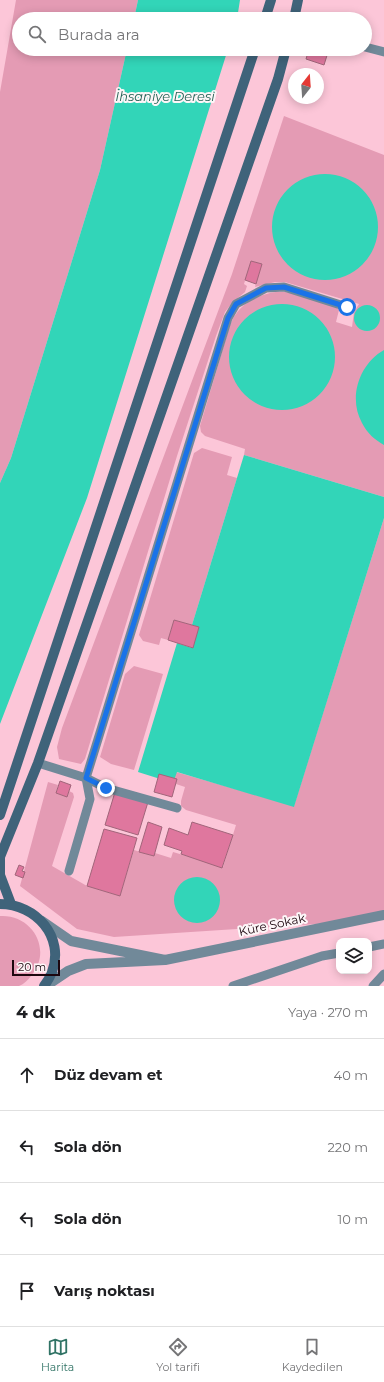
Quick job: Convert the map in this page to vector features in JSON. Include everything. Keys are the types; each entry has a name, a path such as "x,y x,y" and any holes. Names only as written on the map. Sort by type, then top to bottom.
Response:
{"main road":[{"path":"267,12 271,0"},
{"path":"295,12 298,0"},
{"path":"0,814 253,56"},
{"path":"11,904 0,875 0,857 38,763 276,86 284,56"},
{"path":"0,904 11,904 28,910 42,921 51,937 55,954 52,972 45,986"}],"street":[{"name":"Küre Sokak","path":"165,960 384,915"},
{"path":"42,921 71,941 165,960"},
{"path":"45,986 68,971 86,964 165,960"}],"lane":[{"path":"372,49 384,52"},
{"path":"69,871 90,799 86,778 228,318 236,304 266,288 284,287 347,307"},
{"path":"38,763 86,778 106,788 177,808"},
{"path":"372,946 384,944"},
{"path":"233,986 322,956 336,954"},
{"path":"373,986 384,974"}],"shaded area":[{"path":"16,0 138,0 135,12 14,12"},
{"path":"12,23 12,56 125,56 100,170 11,458 0,483 0,92"},
{"path":"284,116 384,155 384,497 244,455 245,449 205,436 201,432 200,426 230,325 235,315 245,304 265,294 279,292 292,293 336,307 339,310 336,322 352,327 354,312 359,304 285,282 275,282 255,287 262,264 251,261 244,284 247,286 245,292 232,303 225,312 216,336 177,456 85,759 81,764 59,759 57,747 62,728 232,274"},
{"path":"202,448 232,457 227,475 237,478 192,625 174,620 168,640 161,638 159,645 143,641 139,635 194,453"},
{"path":"384,518 384,914 331,923 114,937 77,929 20,886 48,782 58,785 56,793 67,797 69,791 73,793 74,797 52,866 87,886 120,896 134,850 153,856 155,853 171,858 173,852 223,867 236,825 186,810 181,806 185,787 173,783 176,772 294,806"},
{"path":"134,666 163,674 134,770 111,764 100,757 125,674"},
{"path":"0,916 12,917 22,921 36,936 40,946 40,956 37,966 29,979 19,986 0,986"}],"water":[{"path":"138,0 240,0 238,12 135,12"},
{"name":"İhsaniye Deresi","path":"125,56 226,56 87,498 0,724 0,483 11,458 100,170"},
{"path":"325,174 345,178 362,190 374,207 378,227 374,247 362,264 345,276 325,280 305,276 288,264 276,247 272,227 276,207 288,190 305,178"},
{"path":"282,304 302,308 320,319 331,337 335,357 331,377 320,395 302,406 282,410 262,406 244,395 233,377 229,357 233,337 244,319 262,308"},
{"path":"367,305 376,309 380,318 376,327 367,331 358,327 354,318 358,309"},
{"path":"384,350 384,445 377,441 364,427 358,413 356,393 358,382 362,373 375,356"},
{"path":"244,455 384,497 384,518 294,807 177,772 173,783 138,772 177,643 192,648 199,627 192,625"},
{"path":"192,877 202,877 210,881 216,887 220,895 220,905 216,913 210,919 202,923 192,923 184,919 178,913 174,905 174,895 178,887 184,881"}],"building":[{"path":"307,56 327,56 324,65 306,59"},
{"path":"251,261 262,264 256,284 245,280"},
{"path":"174,620 199,627 193,648 168,640"},
{"path":"159,774 177,779 172,797 154,792"},
{"path":"60,781 71,785 67,797 56,793"},
{"path":"115,792 148,802 138,835 105,825"},
{"path":"148,822 162,827 154,856 139,852"},
{"path":"192,822 233,835 222,868 181,854 182,851 164,845 169,828 188,835"},
{"path":"104,829 137,838 120,896 87,886"},
{"path":"19,865 24,867 22,871 25,872 23,878 15,875"}],"route":[{"path":"106,788 86,778 228,318 236,304 254,293 266,288 284,287 347,307"}]}
